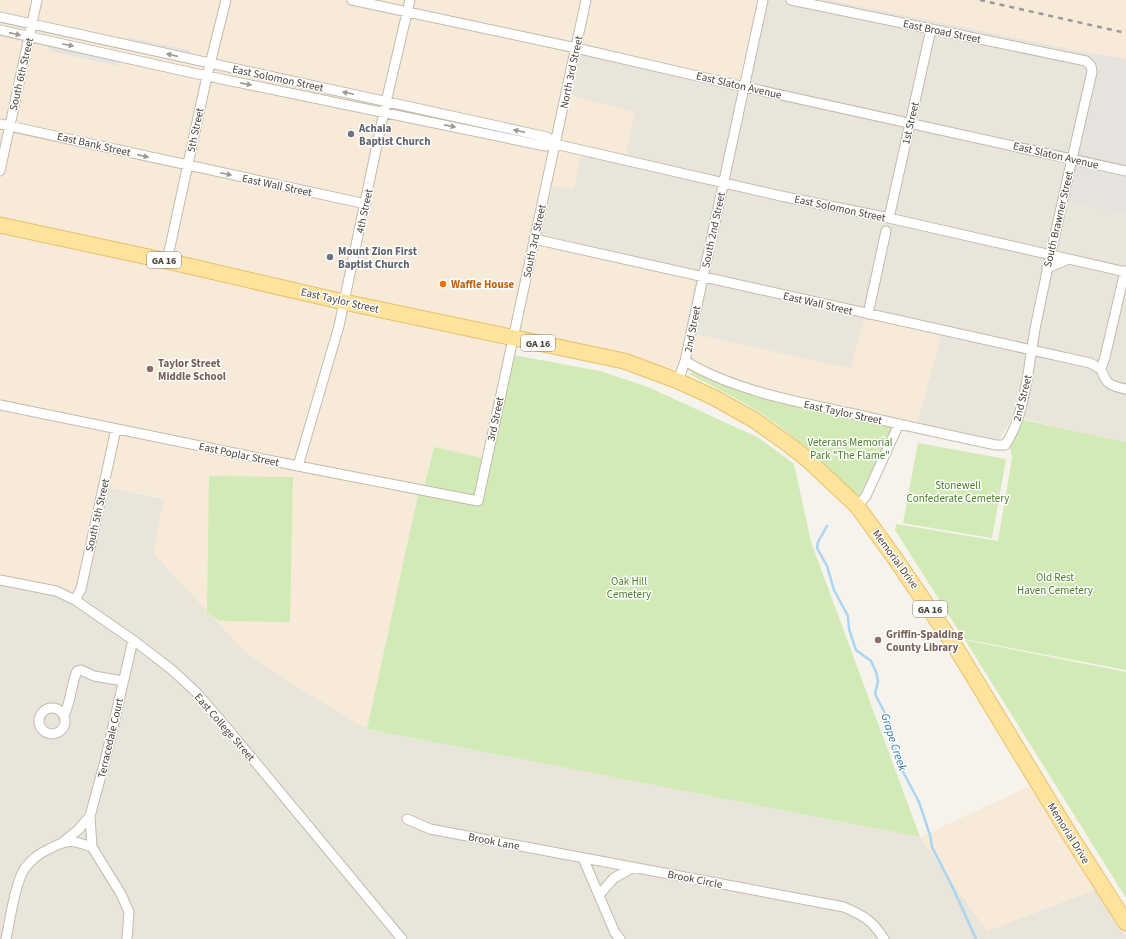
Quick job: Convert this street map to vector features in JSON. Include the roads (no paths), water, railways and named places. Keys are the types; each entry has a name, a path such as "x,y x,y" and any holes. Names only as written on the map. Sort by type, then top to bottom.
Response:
{"main road":[{"name":"East Taylor Street","path":"0,225 167,261 344,302 611,358 641,366 678,381"},
{"name":"Memorial Drive","path":"678,381 733,408 774,434 812,464 857,506 907,573 956,648 1064,825 1126,922"}],"street":[{"name":"South 6th Street","path":"0,171 37,0"},
{"name":"5th Street","path":"167,261 207,76 226,0"},
{"name":"East Slaton Avenue","path":"352,0 576,48 1126,171"},
{"name":"4th Street","path":"298,466 339,326 366,204 386,102 410,0"},
{"name":"North 3rd Street","path":"554,144 586,0"},
{"path":"745,87 763,0"},
{"name":"East Broad Street","path":"791,0 1086,61 1091,66"},
{"name":"East Solomon Street","path":"0,17 547,137 554,144"},
{"name":"1st Street","path":"889,218 932,29"},
{"name":"East Solomon Street","path":"0,30 207,76 384,113 545,146 554,144 1126,271"},
{"name":"South Brawner Street","path":"1032,350 1032,340 1047,268 1092,72 1091,66"},
{"name":"South 2nd Street","path":"702,277 745,87"},
{"name":"East Bank Street","path":"0,124 188,166"},
{"name":"South 3rd Street","path":"513,338 554,144"},
{"name":"East Wall Street","path":"188,166 366,204"},
{"path":"868,314 886,232"},
{"name":"East Wall Street","path":"534,239 1090,363 1101,368"},
{"path":"1047,268 1069,259"},
{"path":"1126,271 1101,368 1104,380 1113,387 1126,389"},
{"name":"2nd Street","path":"678,381 685,361 702,277"},
{"name":"3rd Street","path":"478,501 513,338"},
{"name":"2nd Street","path":"1005,445 1010,439 1017,423 1032,350"},
{"name":"East Taylor Street","path":"685,361 718,377 786,399 996,446 1005,445"},
{"name":"East Poplar Street","path":"0,405 478,501"},
{"path":"857,506 866,496 899,424"},
{"name":"South 5th Street","path":"75,600 80,589 116,429"},
{"name":"East College Street","path":"0,580 56,592 75,600 133,640 171,669 197,693 402,939"},
{"name":"Terracedale Court","path":"92,847 90,816 105,761 133,640"},
{"path":"64,715 72,683 77,671 81,670 94,676 123,681"},
{"path":"6,939 19,881 25,868 38,854 63,842 78,830 90,816"},
{"name":"Brook Lane","path":"407,819 430,830 583,858"},
{"path":"63,842 78,842 92,847 121,894 129,912 127,939"},
{"path":"583,858 615,933 620,939"},
{"name":"Brook Circle","path":"583,858 844,907 862,915 877,928 884,939"},
{"path":"599,895 614,878 634,867"}],"waterway":[{"name":"Grape Creek","path":"827,526 818,542 817,548 827,566 834,590 848,616 849,629 856,650 871,661 876,672 878,681 875,694 889,721 892,740 901,768 919,802 930,835 932,847 952,886 976,939"}],"railway":[{"path":"980,0 1126,33"}],"place":[{"name":"Achaia Baptist Church","path":"351,134"},
{"name":"Mount Zion First Baptist Church","path":"330,257"},
{"name":"Waffle House","path":"443,284"},
{"name":"Taylor Street Middle School","path":"150,369"},
{"name":"Griffin-Spalding County Library","path":"878,640"}],"park label":[{"name":"Veterans Memorial Park \"The Flame\"","path":"850,448"},
{"name":"Stonewell Confederate Cemetery","path":"958,491"},
{"name":"Old Rest Haven Cemetery","path":"1055,583"},
{"name":"Oak Hill Cemetery","path":"629,587"}]}
